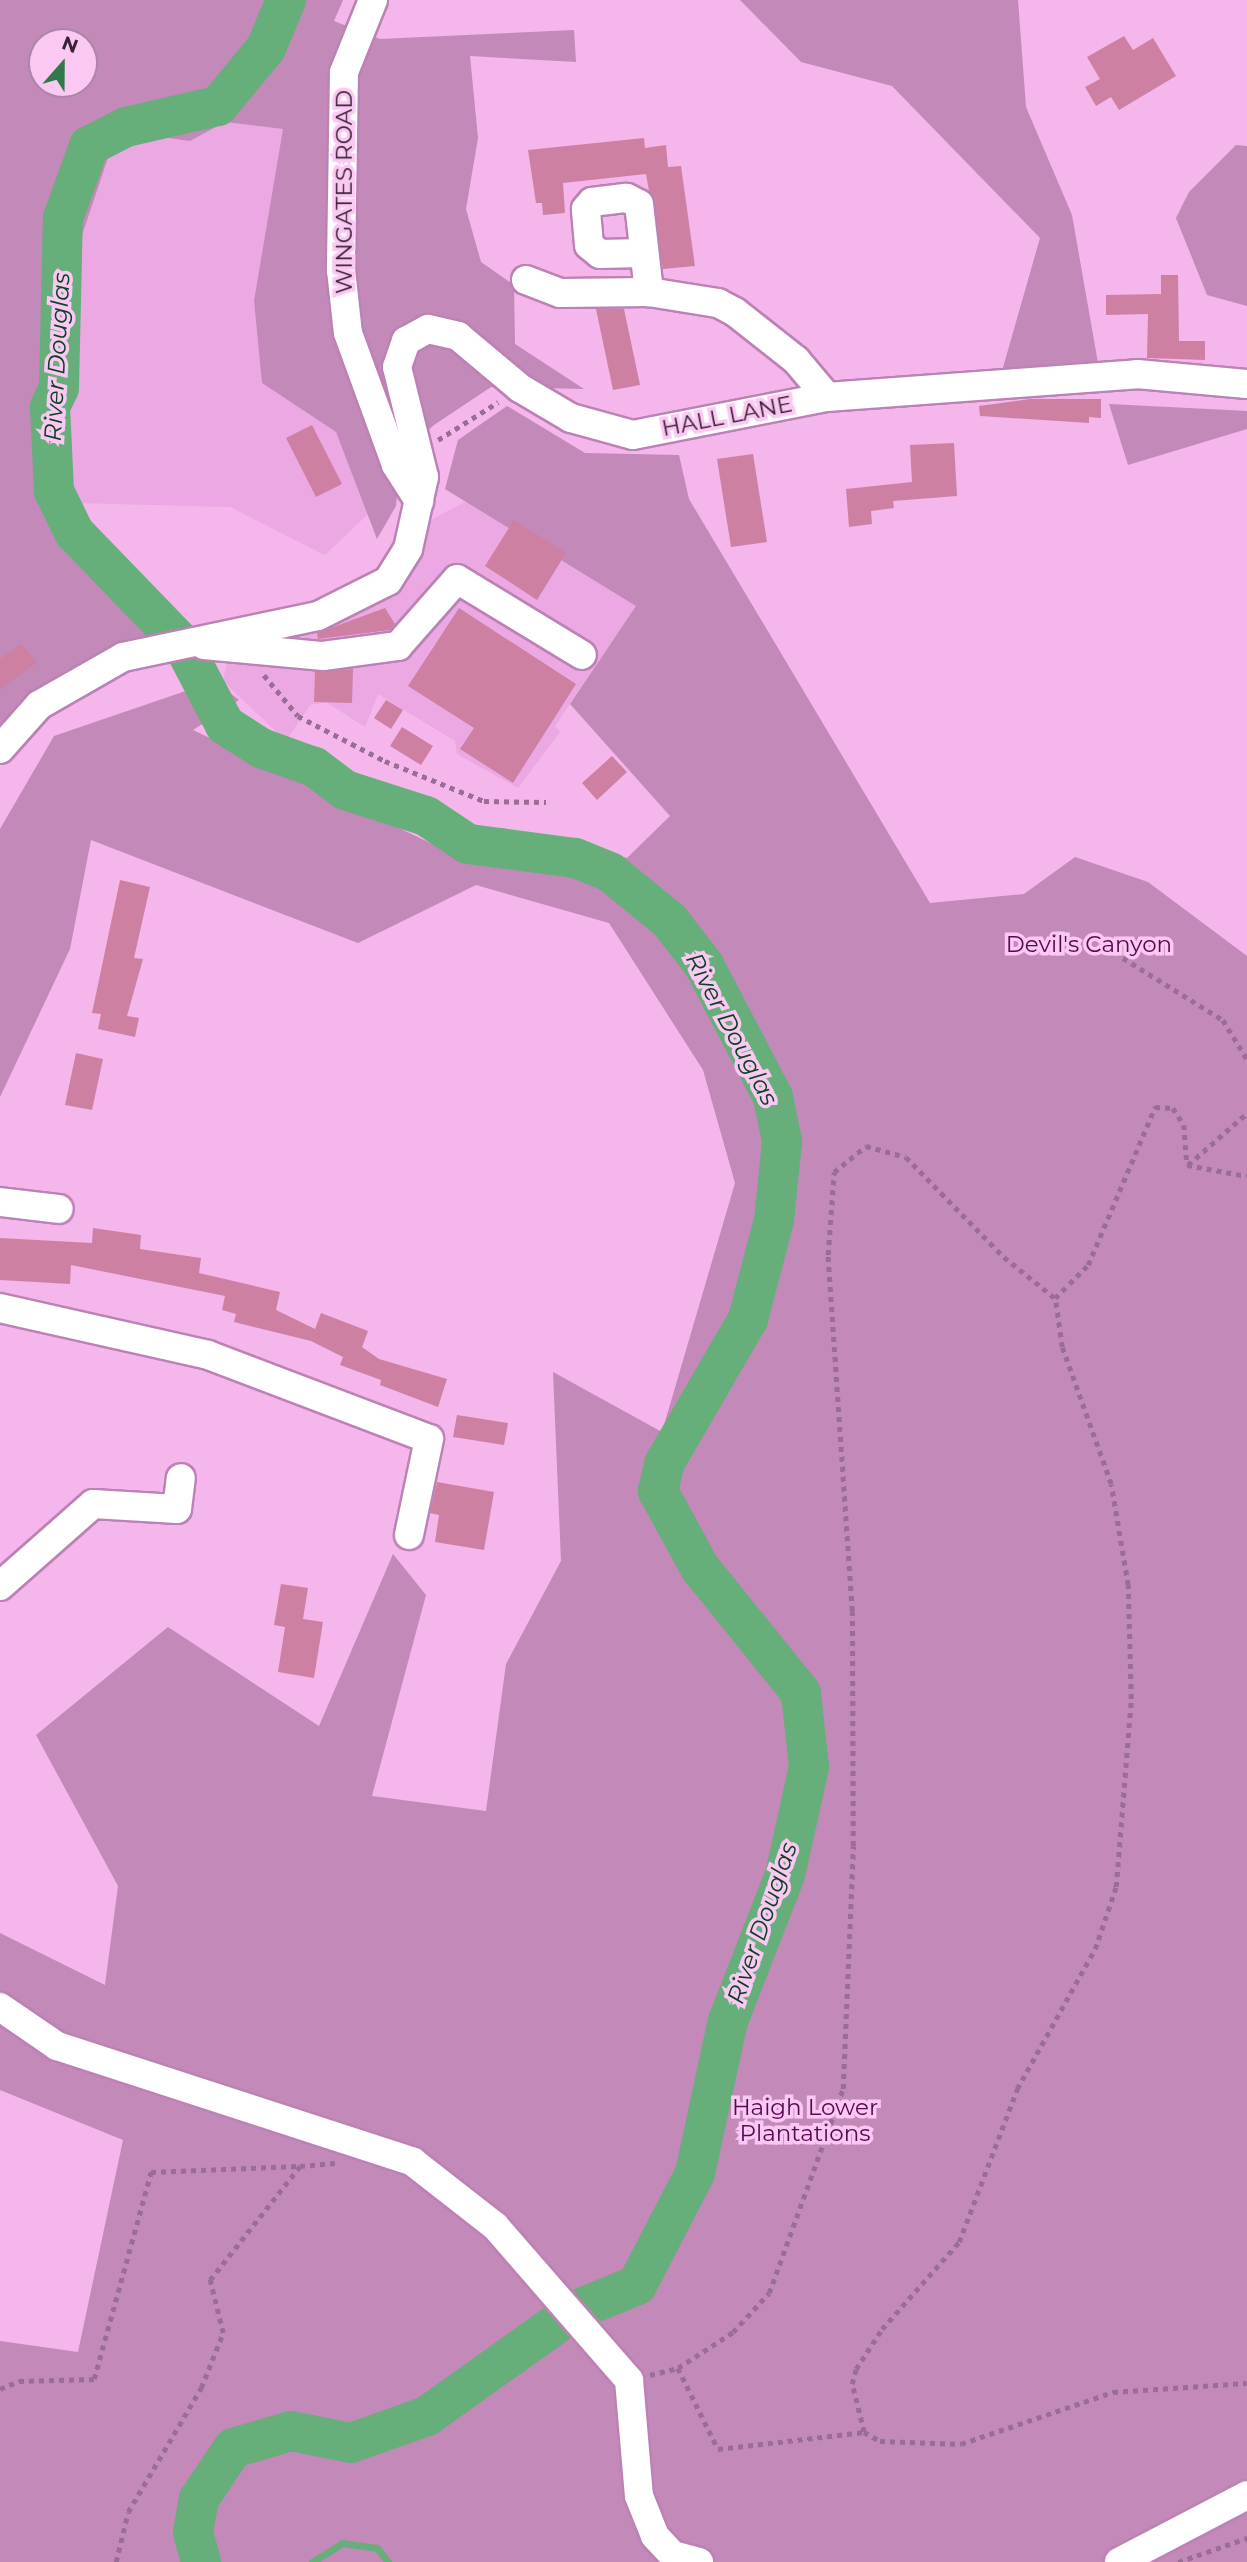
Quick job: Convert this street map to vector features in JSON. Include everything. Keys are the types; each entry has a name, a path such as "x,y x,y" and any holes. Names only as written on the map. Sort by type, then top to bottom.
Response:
{"street":[{"name":"WINGATES ROAD","path":"373,0 344,72 341,270 348,333 396,465 419,501"},
{"path":"643,253 649,292"},
{"path":"526,280 560,293 649,292 718,303 735,312 796,360 827,397"},
{"name":"HALL LANE","path":"0,749 39,705 83,676 123,657 318,616 373,592 398,571 424,477 397,367 400,350 417,332 458,336 520,388 571,418 633,435 827,397 1137,374 1247,384"},
{"path":"180,645 245,653 323,656 398,646 457,579 582,655"},
{"path":"0,1202 59,1209"},
{"path":"0,1308 208,1355 429,1440 409,1535"},
{"path":"0,1586 93,1504 177,1509 181,1478"},
{"path":"0,2007 57,2046 413,2162 495,2226 629,2380 639,2496 655,2536 673,2555 699,2562"},
{"path":"1119,2562 1247,2495"}],"path":[{"path":"419,452 520,388"},
{"path":"245,653 298,716 386,761 484,801 546,802"},
{"path":"1123,958 1223,1020 1247,1059"},
{"path":"1055,1298 1088,1265 1155,1107 1173,1108 1184,1125 1187,1165"},
{"path":"1187,1165 1247,1113"},
{"path":"629,2380 678,2368 733,2332 769,2293 844,2089 853,1846 852,1611 828,1255 834,1172 866,1146 906,1157 1004,1257 1055,1298 1062,1347 1111,1484 1128,1585 1131,1699 1116,1887 1095,1950 1017,2089 959,2242 882,2329 856,2369 852,2384 864,2432"},
{"path":"1187,1165 1247,1176"},
{"path":"0,2389 19,2381 94,2379 151,2172 331,2163"},
{"path":"116,2562 128,2512 201,2388 223,2333 210,2280 300,2166"},
{"path":"678,2368 718,2449 864,2432 880,2441 961,2444 1113,2392 1247,2383"},
{"path":"1178,2562 1247,2539"}],"shaded area":[{"path":"225,122 284,129 254,301 262,383 336,432 370,512 325,555 230,507 76,503 69,482 62,295 117,131 190,141"},
{"path":"555,454 694,555 610,644 555,726 560,732 518,788 457,754 455,741 378,694 365,727 326,702 310,705 286,741 223,681 230,646 267,643 375,605 403,583 429,521"}],"green space":[{"path":"0,0 343,0 334,21 380,39 574,30 576,62 470,56 478,138 466,209 481,262 514,285 515,344 584,389 491,387 434,425 401,454 396,506 377,539 336,432 262,383 254,301 283,129 225,122 190,141 117,131 62,295 69,482 157,643 0,736"},
{"path":"740,0 1018,0 1026,107 1072,215 1098,363 1002,371 1040,238 892,86 801,62"},
{"path":"1236,145 1247,146 1247,306 1207,295 1176,218 1189,192"},
{"path":"1109,404 1247,411 1247,429 1128,465"},
{"name":"Haigh Lower Plantations","path":"507,406 585,453 679,455 689,499 930,903 1024,894 1075,857 1148,882 1247,956 1247,2562 0,2562 0,2341 78,2352 123,2140 0,2090 0,1933 105,1985 118,1886 36,1735 168,1627 319,1726 393,1554 426,1595 372,1796 486,1811 506,1664 561,1561 553,1372 662,1432 735,1183 703,1070 609,923 476,885 358,943 91,840 70,949 0,1097 0,829 54,736 215,681 239,700 193,730 443,849 503,828 627,858 670,816 570,704 636,606 445,489 458,440"}],"building":[{"path":"1124,36 1133,50 1153,38 1176,76 1119,110 1111,97 1096,106 1085,87 1100,79 1087,57"},
{"path":"644,138 645,148 666,145 668,167 681,166 695,266 663,269 646,174 563,183 565,213 543,215 542,203 536,203 528,150"},
{"path":"1161,275 1178,275 1179,341 1205,341 1205,360 1147,358 1148,314 1106,315 1106,295 1161,294"},
{"path":"596,309 624,309 640,385 613,390"},
{"path":"1030,399 1101,399 1101,418 1089,417 1089,423 980,416 979,406"},
{"path":"312,425 342,484 316,497 286,438"},
{"path":"954,443 957,496 893,501 894,508 871,511 872,524 849,527 846,489 912,482 910,445"},
{"path":"753,454 767,542 731,547 717,459"},
{"path":"514,520 566,553 537,600 485,566"},
{"path":"385,608 395,624 390,630 318,639 317,633"},
{"path":"459,608 576,684 513,783 460,749 474,728 408,686"},
{"path":"21,644 37,662 0,690 0,659"},
{"path":"353,669 352,703 314,702 315,672"},
{"path":"386,700 403,710 391,729 374,718"},
{"path":"402,727 433,746 421,765 390,746"},
{"path":"612,756 627,772 597,800 582,783"},
{"path":"120,880 150,887 134,958 143,959 127,1016 139,1018 135,1037 98,1029 101,1014 92,1013"},
{"path":"76,1053 103,1059 92,1110 65,1105"},
{"path":"93,1228 141,1235 140,1249 201,1258 199,1273 280,1292 276,1310 315,1329 321,1313 368,1331 362,1347 379,1359 447,1379 438,1407 380,1385 381,1380 340,1365 343,1357 311,1341 234,1322 236,1314 222,1310 225,1296 71,1265 70,1284 0,1280 0,1238 92,1243"},
{"path":"457,1415 508,1423 504,1445 453,1437"},
{"path":"437,1482 494,1492 484,1550 435,1542 439,1515 430,1513"},
{"path":"281,1584 308,1588 303,1619 323,1622 314,1678 278,1672 285,1627 274,1625"}],"waterway":[{"name":"River Douglas","path":"201,2562 193,2532 199,2499 233,2448 291,2431 351,2443 427,2416 574,2311 637,2285 695,2173 728,2021 785,1875 809,1767 801,1693 700,1568 658,1491 664,1464 748,1319 774,1220 782,1141 773,1097 704,965 670,921 610,872 575,858 468,844 426,816 345,790 314,767 261,748 225,725 183,645 74,532 54,491 50,407 59,388 63,218 89,146 126,127 218,106 266,48 286,0"},
{"path":"312,2562 342,2543 377,2548 388,2562"}],"park label":[{"name":"Devil's Canyon","path":"1089,944"}]}
